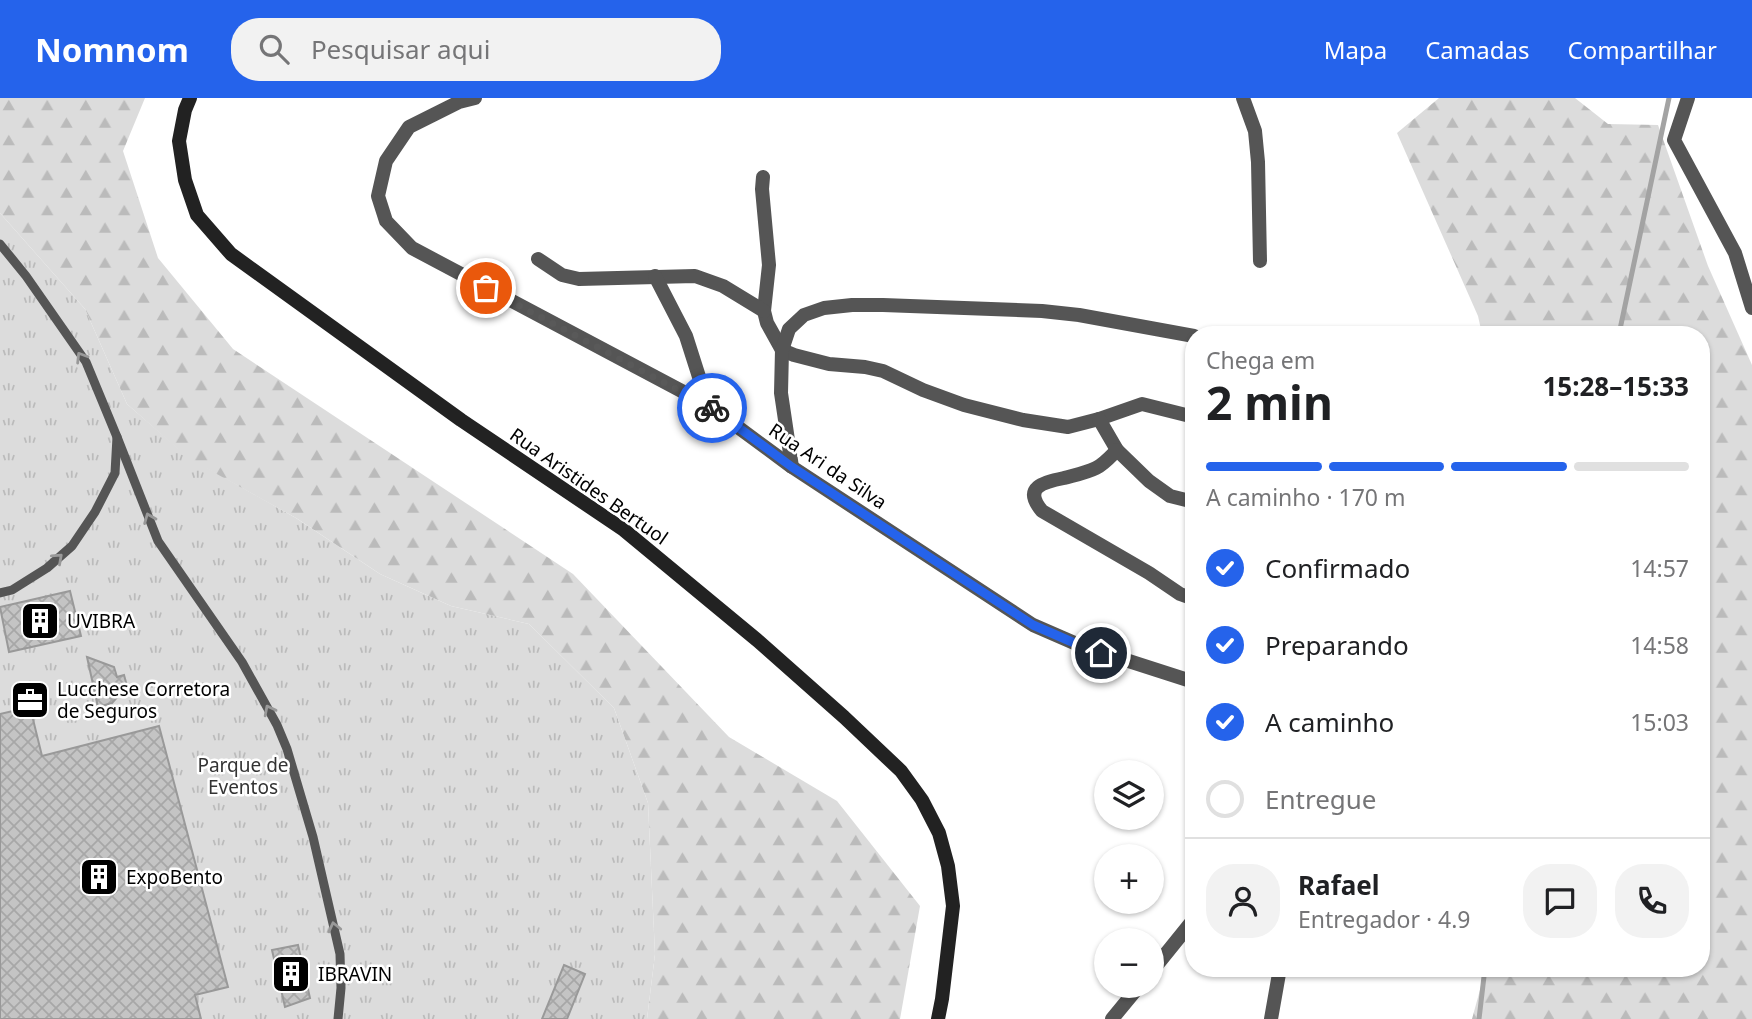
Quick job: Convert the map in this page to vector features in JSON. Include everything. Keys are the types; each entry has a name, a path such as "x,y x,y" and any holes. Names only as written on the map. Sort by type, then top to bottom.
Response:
{"main road":[{"name":"Rua Aristides Bertuol","path":"190,98 179,141 185,180 197,215 231,254 461,420 624,530 757,640 901,771 922,800 939,833 948,866 953,906 938,1019"}],"street":[{"name":"Rua Ari da Silva","path":"475,98 459,102 409,127 386,161 378,196 386,221 412,248 708,405 792,467 1033,625 1079,645 1185,679"},
{"path":"1243,98 1255,131 1260,261"},
{"path":"1688,98 1674,139 1735,253 1752,308"},
{"path":"763,177 769,265 764,311 767,323 782,350 829,364 883,371 964,405 1023,420 1068,427 1142,404 1185,415"},
{"path":"538,258 562,275 579,279 695,276 723,286 764,311"},
{"path":"655,276 686,336 708,405"},
{"path":"792,467 781,393 782,350 789,329 804,315 824,308 852,304 1042,311 1185,334"},
{"path":"1099,419 1117,450 1149,481 1170,496 1185,500"},
{"path":"1117,450 1097,467 1080,474 1044,482 1037,487 1034,496 1037,504 1042,511 1185,595"},
{"path":"1164,956 1185,930"},
{"path":"1271,1019 1278,977"},
{"path":"1112,1019 1129,998"}],"lane":[{"path":"0,244 26,276 86,362 158,541 242,662 277,726 287,749 313,837 340,954 338,1019"},
{"path":"0,593 12,590 47,568 72,546 95,512 115,473 117,437"}],"green space":[{"path":"0,98 145,98 123,151 158,258 233,349 573,574 729,737 837,801 920,906 900,1019 647,1019 655,954 648,803 614,708 529,624 451,606 380,574 296,518 188,458 127,404 85,309 0,213"},
{"path":"1439,98 1575,98 1608,124 1658,125 1708,266 1752,365 1752,1019 1472,1019 1484,977 1710,977 1710,326 1480,326 1397,133"},
{"name":"Parque de Eventos","path":"0,213 85,309 127,404 188,457 296,518 380,574 451,606 529,624 614,708 648,803 655,954 647,1019 0,1019"}],"building":[{"name":"UVIBRA","path":"70,591 81,636 9,652 0,607"},
{"path":"87,657 114,667 117,677 124,675 127,686 112,703 98,707"},
{"name":"ExpoBento","path":"30,707 42,756 159,726 228,987 195,995 201,1019 0,1019 0,714"},
{"name":"IBRAVIN","path":"298,945 310,998 285,1007 272,950"},
{"path":"564,965 585,974 567,1019 542,1019"}],"waterway":[{"path":"1621,326 1669,98"},
{"path":"1479,1019 1484,977"}],"way so far":[{"path":"486,288 712,408"}],"place":[{"name":"UVIBRA","path":"40,621"},
{"name":"Lucchese Corretora de Seguros","path":"30,700"},
{"name":"ExpoBento","path":"99,877"},
{"name":"IBRAVIN","path":"291,974"}],"route":[{"path":"712,408 792,467 1033,625 1101,653"}]}
